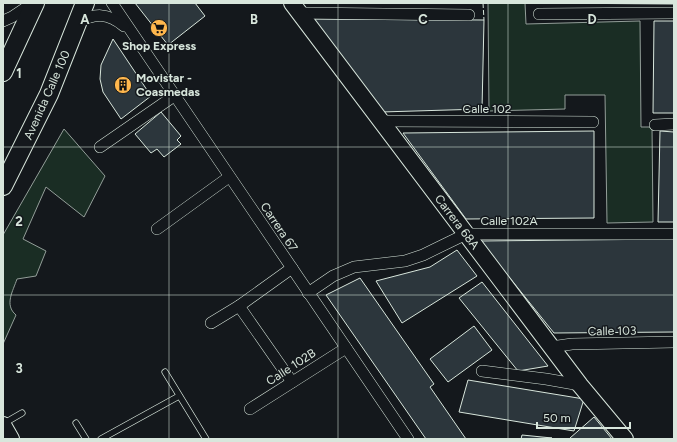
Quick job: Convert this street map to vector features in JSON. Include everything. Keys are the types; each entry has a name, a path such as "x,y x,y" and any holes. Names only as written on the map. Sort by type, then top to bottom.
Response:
{"main road":[{"path":"3,72 34,3"},
{"name":"Avenida Calle 100","path":"3,186 49,94 86,3"}],"street":[{"path":"3,20 12,18 34,3"},
{"name":"Carrera 67","path":"112,3 407,439"},
{"path":"295,8 469,16"},
{"name":"Carrera 68A","path":"295,8 580,385 626,439"},
{"path":"539,14 674,14"},
{"name":"Carrera 67","path":"77,24 96,15 106,16 116,19 129,30"},
{"path":"100,147 174,96"},
{"name":"Calle 102","path":"381,121 593,122"},
{"path":"655,125 674,124"},
{"path":"157,229 229,177"},
{"name":"Calle 102A","path":"308,293 333,276 354,267 405,261 423,255 466,234 674,234"},
{"path":"211,323 239,306 292,268"},
{"path":"239,306 292,382"},
{"name":"Calle 103","path":"551,347 572,344 674,342"},
{"name":"Calle 102B","path":"250,409 346,348"},
{"path":"482,372 546,379 580,385"},
{"path":"3,424 11,439"}],"lane":[{"path":"165,372 206,439"},
{"path":"101,439 179,396"},
{"path":"3,424 22,413"},
{"path":"76,423 86,439"}],"green space":[{"path":"488,3 525,3 526,24 640,21 641,127 652,127 653,222 607,223 605,95 565,95 565,109 489,111"},
{"path":"64,129 105,176 84,217 46,187 23,239 46,251 36,276 17,279 10,298 12,311 16,315 3,344 3,235"}],"building":[{"path":"135,3 195,3 205,16 168,45"},
{"path":"538,3 674,3 674,4"},
{"path":"313,19 484,20 482,109 381,112"},
{"path":"654,21 674,21 674,113 653,113"},
{"name":"Movistar - Coasmedas","path":"113,39 151,96 121,119 103,92 100,79 101,65"},
{"path":"161,112 181,136 177,140 181,144 164,157 157,149 151,153 135,134"},
{"path":"594,131 594,218 466,219 403,133"},
{"path":"660,131 674,132 674,222 658,222"},
{"path":"674,239 674,332 554,333 480,241"},
{"path":"457,250 477,276 402,323 376,281 430,267"},
{"path":"360,278 434,384 430,387 466,439 426,439 326,295"},
{"path":"482,282 548,366 518,371 459,298"},
{"path":"474,326 492,350 448,382 430,359"},
{"path":"468,380 584,399 574,431 459,412"},
{"path":"594,417 612,439 570,438"},
{"path":"522,435 552,438 521,439"}],"fence":[{"path":"483,3 484,20"}],"place":[{"name":"Shop Express","path":"159,28"},
{"name":"Movistar - Coasmedas","path":"123,85"}]}
